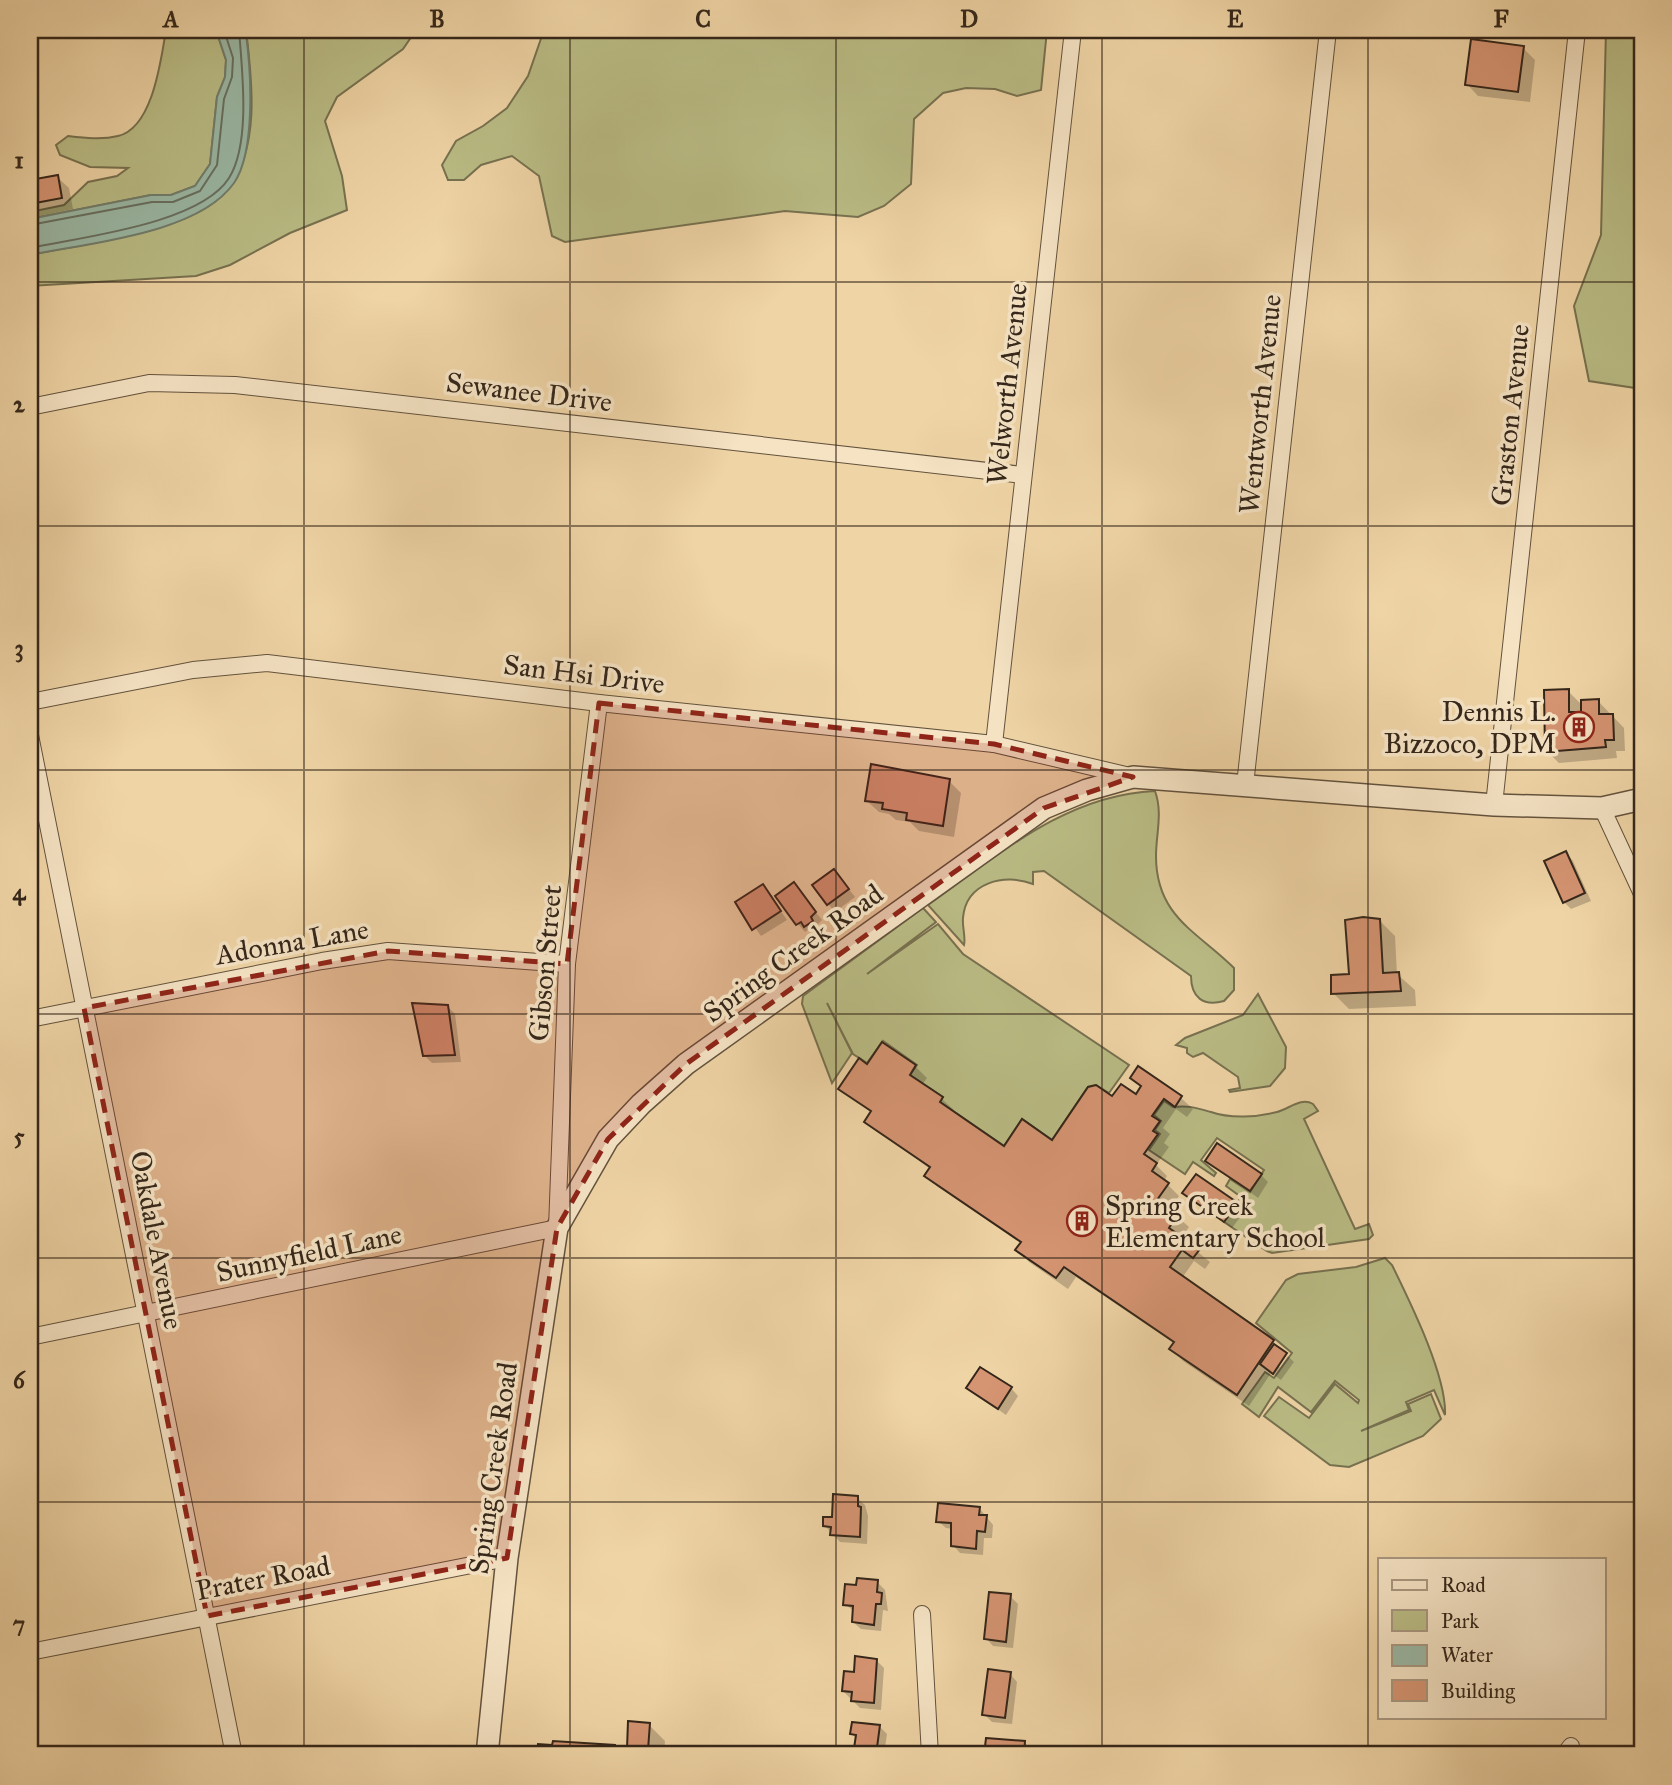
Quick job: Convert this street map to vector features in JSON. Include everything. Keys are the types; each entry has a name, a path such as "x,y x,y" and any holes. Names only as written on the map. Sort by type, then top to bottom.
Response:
{"street":[{"name":"Welworth Avenue","path":"994,744 1073,30"},
{"name":"Wentworth Avenue","path":"1245,785 1328,30"},
{"name":"Graston Avenue","path":"1494,805 1577,30"},
{"name":"Sewanee Drive","path":"30,407 149,383 235,385 1023,475"},
{"path":"1642,632 1642,741"},
{"name":"San Hsi Drive","path":"30,702 193,670 267,663 599,703 994,744 1133,777"},
{"name":"Gibson Street","path":"557,1228 567,964 599,703"},
{"name":"Oakdale Avenue","path":"30,735 234,1755"},
{"name":"Spring Creek Road","path":"487,1755 507,1558 557,1228 607,1139 640,1104 686,1065 1044,808 1087,790 1133,777 1494,805 1602,807 1642,799"},
{"path":"1602,807 1642,894"},
{"name":"Adonna Lane","path":"30,1019 388,951 567,964"},
{"name":"Sunnyfield Lane","path":"30,1337 557,1228"},
{"name":"Prater Road","path":"30,1652 507,1558"},
{"path":"922,1614 930,1755"}],"highlighted area":[{"path":"599,703 994,744 1133,777 1044,808 686,1064 608,1139 557,1228 507,1558 207,1616 84,1008 388,951 567,964"}],"green space":[{"path":"166,30 216,30 226,60 225,77 217,97 210,164 195,186 171,195 151,195 30,219 30,212 64,205 88,182 117,176 128,168 90,167 60,155 56,145 68,136 118,136 130,130 140,120 153,91"},
{"path":"246,30 416,30 403,49 337,97 325,121 342,176 347,210 290,233 230,265 196,276 30,286 30,255 106,241 163,226 189,217 210,205 226,191 245,155 249,135 252,92"},
{"path":"544,30 1047,30 1041,90 1017,96 995,89 966,88 943,93 914,119 911,184 884,206 858,217 785,211 565,242 552,236 539,176 512,156 481,165 464,180 448,180 442,165 456,141 507,108 528,76"},
{"path":"1606,30 1642,30 1642,389 1589,381 1574,306 1601,235"},
{"path":"1155,791 1159,815 1156,856 1163,894 1182,921 1234,968 1234,990 1224,1001 1210,1003 1200,999 1193,990 1191,976 1044,871 1033,872 1033,884 999,880 989,883 971,896 963,921 964,945 928,905 1007,848 1062,816 1092,803 1122,795"},
{"path":"923,908 936,922 867,974 938,924 963,954 1129,1065 1109,1093 1096,1085 1088,1087 1052,1140 1022,1119 1004,1146 940,1102 943,1097 910,1075 917,1065 883,1041 867,1063 853,1054 827,1003 852,1053 832,1083 802,1004 803,996"},
{"path":"1258,994 1286,1047 1285,1068 1270,1086 1230,1092 1229,1090 1240,1088 1238,1077 1203,1053 1193,1057 1187,1053 1187,1048 1176,1045 1185,1038 1243,1015"},
{"path":"1164,1101 1173,1107 1192,1107 1235,1116 1269,1114 1304,1102 1313,1104 1318,1111 1304,1119 1355,1229 1369,1224 1373,1235 1369,1239 1272,1253 1267,1251 1224,1222 1241,1197 1226,1186 1230,1179 1250,1192 1264,1170 1217,1138 1201,1160 1216,1173 1214,1176 1193,1162 1185,1174 1149,1150 1160,1134 1155,1130 1161,1121 1154,1115"},
{"path":"1385,1258 1392,1265 1426,1339 1440,1380 1445,1415 1434,1390 1406,1402 1409,1410 1361,1431 1411,1411 1408,1404 1431,1394 1441,1419 1423,1436 1349,1467 1330,1465 1264,1416 1279,1397 1309,1418 1335,1384 1358,1403 1359,1400 1335,1381 1311,1412 1278,1387 1259,1417 1242,1404 1265,1372 1274,1378 1292,1353 1256,1323 1286,1280 1298,1274 1356,1267"}],"water":[{"path":"216,30 246,30 250,89 249,132 241,169 234,183 217,200 195,214 169,225 140,234 30,255 30,219 151,195 171,195 195,186 210,164 217,97 225,77 226,60"}],"building":[{"path":"1471,39 1524,46 1518,92 1465,85"},
{"path":"58,175 62,198 30,204 30,180"},
{"name":"Dennis L. Bizzoco, DPM","path":"1569,689 1569,712 1581,712 1581,700 1599,699 1599,714 1613,714 1614,740 1605,740 1606,747 1545,752 1544,690"},
{"path":"871,764 950,779 943,826 906,820 907,813 882,809 883,803 865,801"},
{"path":"1566,851 1585,893 1563,903 1544,861"},
{"path":"834,869 849,889 827,905 812,885"},
{"path":"794,882 816,912 811,917 813,921 804,927 801,922 796,925 775,896"},
{"path":"763,884 781,911 752,930 735,902"},
{"path":"1363,917 1380,919 1383,973 1399,972 1401,991 1331,994 1331,975 1349,974 1345,920"},
{"path":"412,1003 448,1005 455,1055 423,1056"},
{"name":"Spring Creek Elementary School","path":"882,1042 916,1065 910,1075 943,1097 940,1102 1004,1146 1022,1119 1052,1140 1088,1087 1096,1085 1112,1096 1121,1084 1136,1094 1141,1086 1130,1078 1138,1066 1182,1096 1175,1107 1164,1099 1152,1116 1160,1121 1153,1131 1158,1134 1144,1154 1157,1163 1152,1171 1169,1183 1157,1200 1178,1214 1169,1228 1200,1249 1193,1258 1182,1250 1170,1267 1274,1340 1237,1395 1169,1349 1174,1342 1064,1267 1056,1278 1015,1250 1021,1242 924,1176 930,1167 864,1122 871,1111 838,1089 859,1058 867,1064"},
{"path":"1217,1143 1262,1174 1250,1191 1205,1161"},
{"path":"1196,1174 1238,1203 1224,1222 1182,1193"},
{"path":"1274,1344 1287,1353 1273,1374 1260,1364"},
{"path":"980,1367 1012,1387 998,1409 966,1388"},
{"path":"833,1494 858,1496 858,1506 861,1507 860,1537 830,1535 831,1527 823,1526 823,1517 832,1517"},
{"path":"938,1503 980,1507 979,1515 987,1515 985,1532 977,1531 976,1549 951,1546 951,1523 936,1522"},
{"path":"857,1578 878,1580 877,1592 882,1593 881,1604 876,1604 874,1625 852,1622 853,1606 843,1605 845,1584 856,1585"},
{"path":"989,1592 1011,1594 1006,1642 984,1639"},
{"path":"855,1656 877,1659 874,1703 851,1701 852,1692 842,1691 844,1671 854,1672"},
{"path":"988,1669 1011,1672 1005,1718 982,1715"},
{"path":"628,1721 650,1723 648,1750 655,1751 654,1755 537,1755 538,1744 552,1745 553,1741 615,1745 615,1748 627,1749"},
{"path":"852,1722 880,1725 876,1755 853,1755 856,1735 850,1734"},
{"path":"986,1738 1025,1741 1024,1755 984,1755"}],"place":[{"name":"Dennis L. Bizzoco, DPM","path":"1579,727"},
{"name":"Spring Creek Elementary School","path":"1082,1221"}]}
